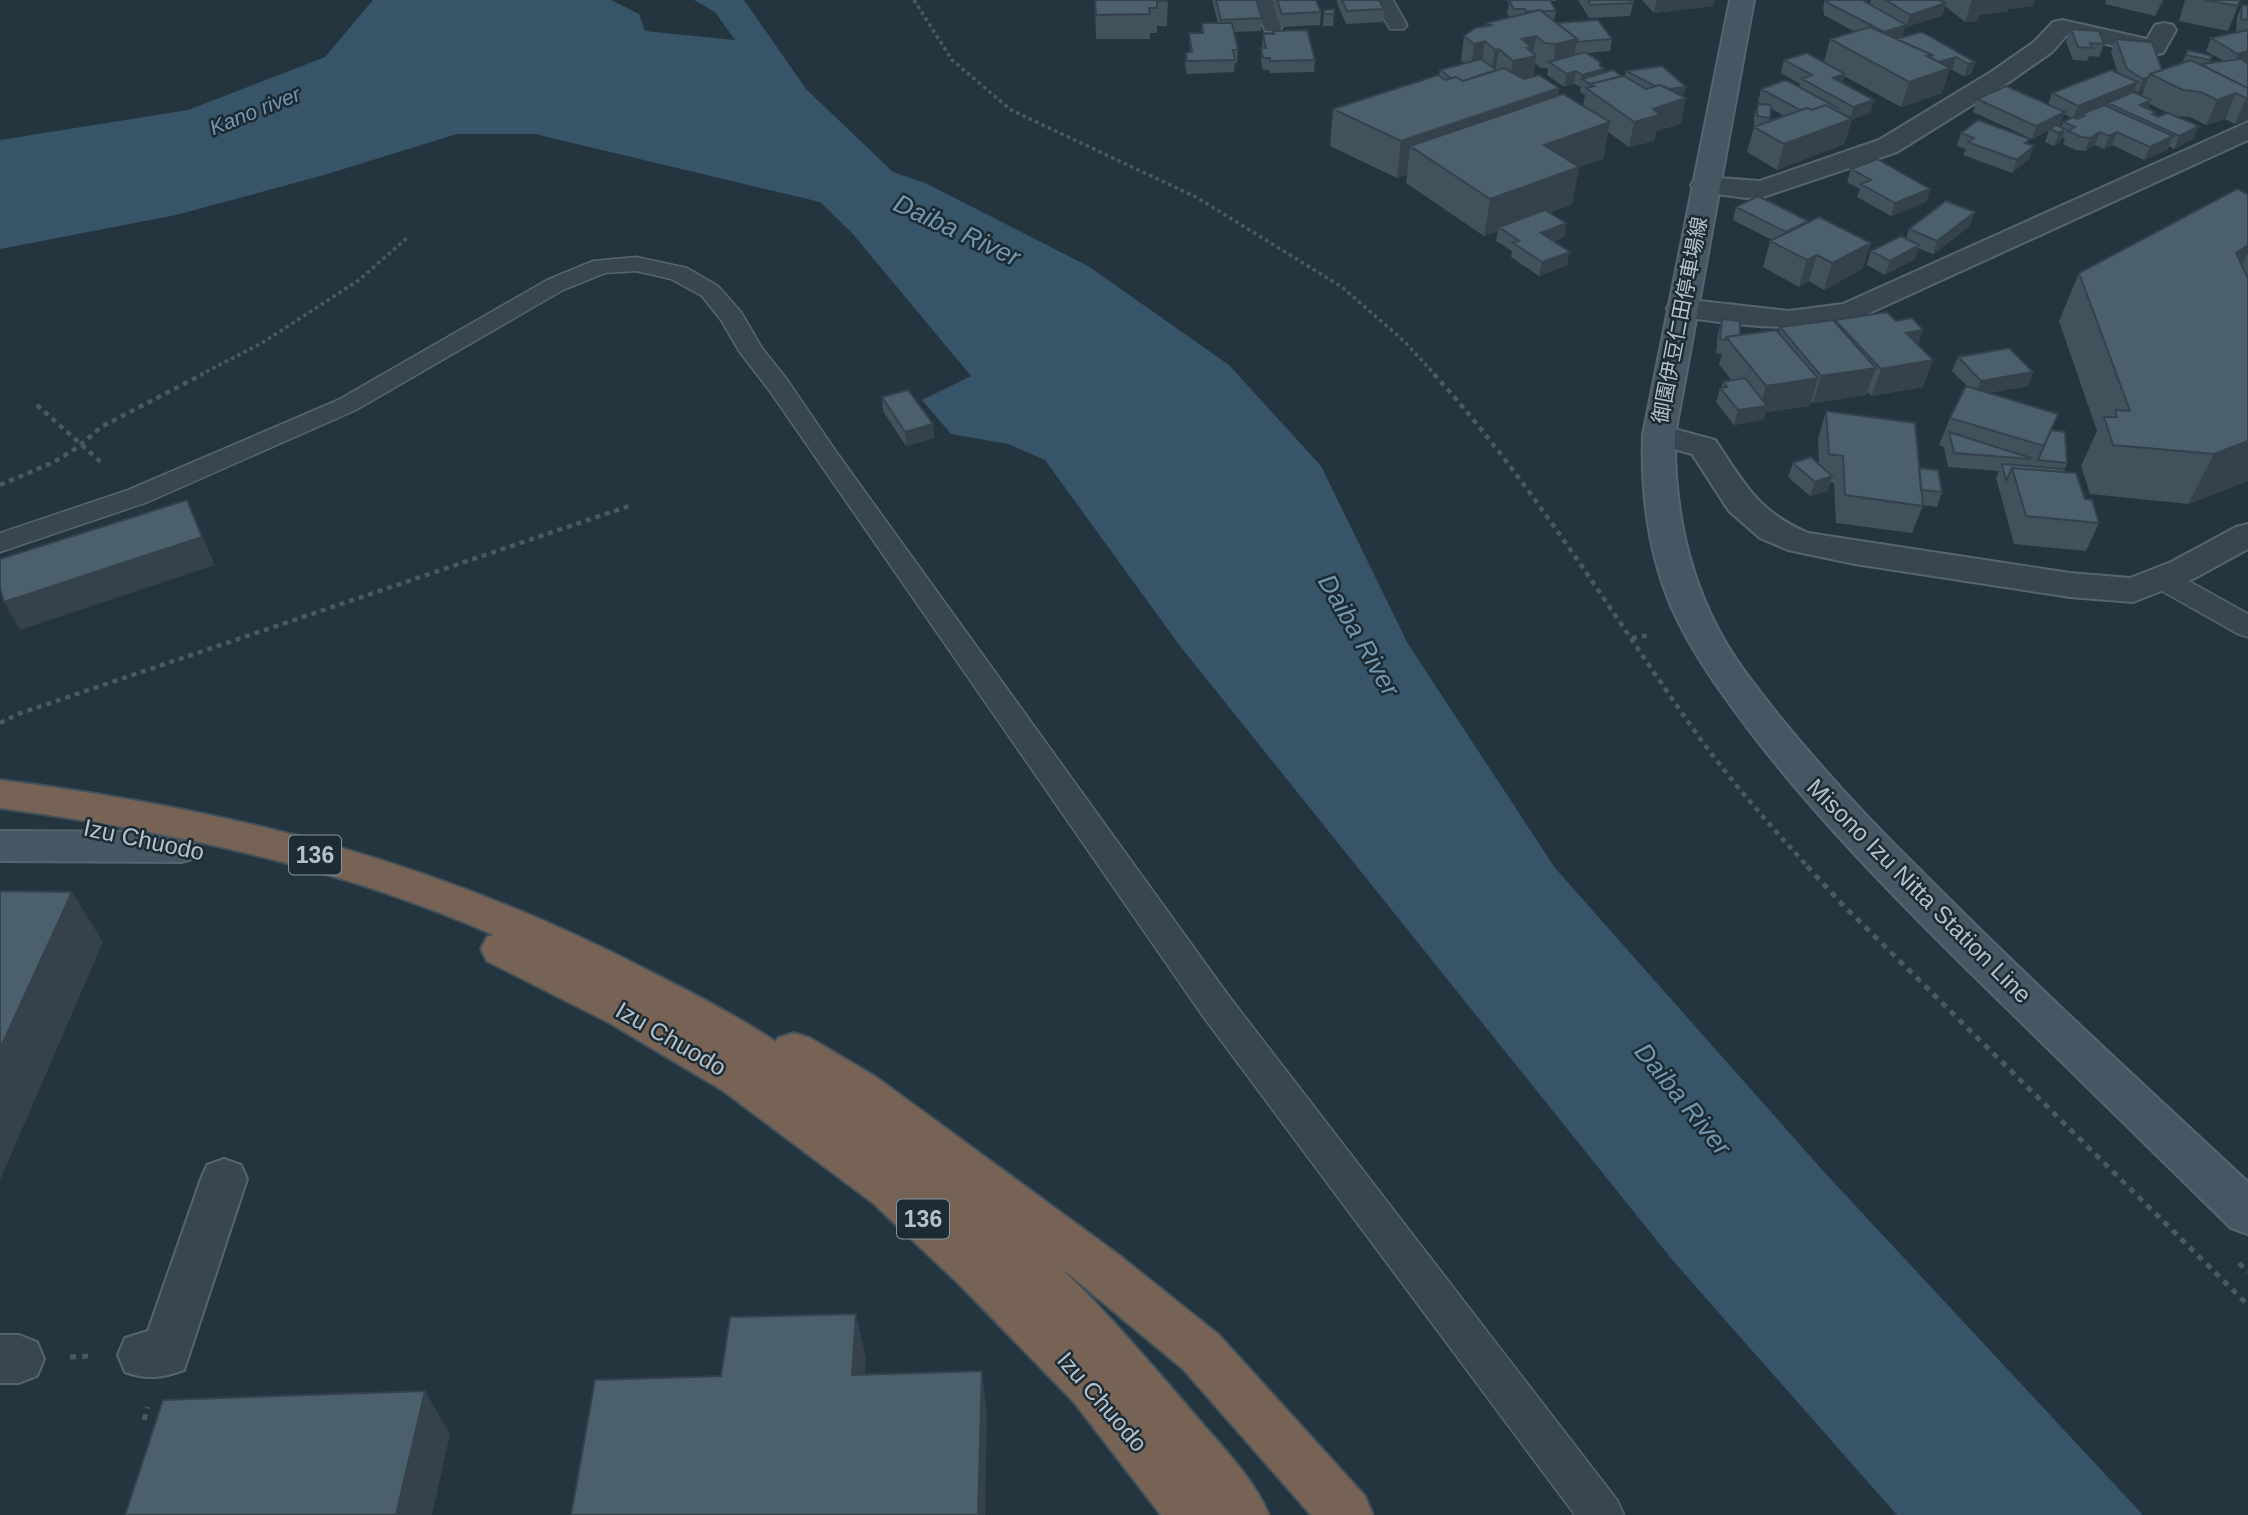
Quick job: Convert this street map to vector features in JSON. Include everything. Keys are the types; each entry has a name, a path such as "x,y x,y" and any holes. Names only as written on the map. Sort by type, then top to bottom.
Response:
{"highway":[{"name":"Izu Chuodo","path":"0,794 102,807 178,821 356,866 436,894 543,938 629,980 758,1053 936,1186 1061,1301 1195,1452 1242,1515"},
{"name":"Izu Chuodo","path":"0,816 117,832 282,870 429,916 538,965 623,1010 738,1077 890,1188 976,1268 1091,1384 1194,1515"},
{"path":"629,980 764,1033 860,1090 985,1182 1102,1271 1201,1352 1346,1515"}],"main road":[{"name":"御園伊豆仁田停車場線","path":"1658,435 1742,0"},
{"name":"Misono Izu Nitta Station Line","path":"1658,435 1657,473 1661,519 1674,569 1700,629 1743,697 1814,787 1884,862 2248,1213"},
{"path":"0,846 181,847"}],"street":[{"path":"1705,186 1763,189 1888,146 2000,77 2043,47 2062,27 2154,48 2164,30"},
{"path":"1682,308 1768,319 1801,321 1830,318 1853,310 2248,130"},
{"path":"1658,435 1704,447 1717,471 1741,504 1772,530 1800,542 1855,554 2070,585 2133,590 2248,535"},
{"path":"143,1355 166,1353 223,1179"}],"lane":[{"path":"1263,0 1272,27"},
{"path":"1383,0 1397,25"},
{"path":"0,543 138,496 347,405 555,285 601,266 636,264 679,272 710,290 732,317 751,351 779,386 827,458 1215,1005 1602,1515"},
{"path":"2161,578 2248,627"}],"path":[{"path":"915,0 925,21 952,60 1011,110 1196,197 1342,287 1405,342 1482,427 1632,638 1685,718 1747,799 1833,894 2248,1305"},
{"path":"0,485 47,467 83,446 101,427 273,336 359,280 407,238"},
{"path":"37,405 138,496"},
{"path":"0,723 31,709 629,506"},
{"path":"9,1359 143,1355"}],"water":[{"path":"373,0 611,0 639,14 645,31 735,40 715,12 694,0 744,0 806,89 893,172 925,183 1088,266 1229,365 1321,466 1408,644 1555,868 1825,1173 2143,1515 1897,1515 1674,1262 1180,646 1045,460 1008,444 951,434 922,400 971,376 852,233 820,202 535,134 457,134 324,175 176,215 0,249 0,140 188,110 325,57"}],"building":[{"path":"1095,0 1168,1 1157,1 1157,8 1149,8 1150,14 1096,15"},
{"path":"1216,0 1256,0 1262,18 1221,20"},
{"path":"1277,0 1316,0 1321,12 1282,14"},
{"path":"1342,0 1379,0 1384,9 1347,11"},
{"path":"1550,0 1556,11 1526,12 1525,9 1514,9 1509,1"},
{"path":"1588,0 1631,0 1633,3 1591,5"},
{"path":"1827,0 1862,0 1906,25 1884,32 1828,3"},
{"path":"1886,0 1939,0 1946,3 1910,15"},
{"path":"2205,0 2240,0 2238,6"},
{"path":"2242,5 2248,6 2248,20 2241,19"},
{"path":"1334,9 1334,14 1324,14 1324,10"},
{"path":"1540,10 1577,39 1556,44 1545,43 1536,36 1522,39 1536,56 1513,61 1485,41 1474,44 1464,36 1475,28 1491,25 1487,23"},
{"path":"1598,20 1612,39 1577,42 1577,39 1557,23"},
{"path":"1202,23 1232,23 1238,50 1233,50 1235,60 1187,61 1186,53 1192,52 1189,33 1203,33"},
{"path":"1870,27 1932,55 1927,56 1950,68 1909,82 1830,39"},
{"path":"2071,29 2099,31 2104,44 2090,43 2092,48 2078,47"},
{"path":"1307,30 1315,60 1270,61 1270,58 1263,58 1261,48 1266,48 1263,34"},
{"path":"2248,30 2248,51 2238,54 2211,38"},
{"path":"1922,32 1975,62 1968,64 1956,57 1939,62 1931,58 1932,55 1896,39"},
{"path":"2116,39 2152,42 2162,70 2143,79 2127,69"},
{"path":"2188,50 2212,56 2210,60 2186,55"},
{"path":"1585,52 1600,62 1604,69 1582,75 1576,71 1567,74 1549,62"},
{"path":"1807,53 1845,74 1833,78 1874,100 1853,107 1802,79 1812,75 1784,60"},
{"path":"1481,59 1496,70 1463,81 1456,77 1451,78 1440,70"},
{"path":"2241,59 2248,64 2248,88 2202,64"},
{"path":"2191,60 2248,88 2248,98 2236,93 2217,100 2201,92 2183,90 2150,74"},
{"path":"1662,66 1686,87 1669,89 1655,86 1626,71"},
{"path":"1504,68 1524,79 1539,75 1559,88 1401,141 1333,109 1438,75 1445,80 1456,77 1463,81"},
{"path":"1613,70 1622,76 1590,84 1582,79"},
{"path":"2111,70 2138,82 2078,106 2052,93"},
{"path":"1624,76 1646,89 1660,85 1686,98 1653,109 1660,115 1634,122 1586,88 1594,86 1589,84"},
{"path":"1786,80 1838,108 1835,110 1826,105 1800,110 1761,89"},
{"path":"2006,86 2065,112 2036,126 1977,99"},
{"path":"2133,92 2151,100 2140,105 2155,112 2152,114 2158,117 2168,113 2199,126 2179,136 2108,103"},
{"path":"1563,94 1610,122 1544,145 1579,167 1490,199 1410,146"},
{"path":"1758,104 1771,105 1770,118 1757,116"},
{"path":"1826,105 1852,119 1784,144 1754,127 1807,108 1811,110"},
{"path":"2104,105 2173,136 2150,147 2117,132 2109,136 2100,132 2090,138 2068,131 2075,127 2063,122 2073,117 2077,119 2084,116 2080,115"},
{"path":"1978,120 2030,139 2025,143 2034,146 2017,160 1968,142 1974,138 1961,133"},
{"path":"2056,125 2065,129 2059,133 2050,129"},
{"path":"1877,159 1930,189 1895,203 1861,184 1871,180 1851,169"},
{"path":"2237,189 2248,194 2248,245 2236,253 2248,278 2248,441 2214,454 2113,445 2104,417 2117,417 2115,410 2130,411 2079,273"},
{"path":"1758,196 1808,221 1786,232 1736,207"},
{"path":"1946,201 1975,212 1937,241 1909,229"},
{"path":"1545,210 1566,223 1541,233 1570,252 1542,262 1513,243 1519,241 1499,227"},
{"path":"1819,217 1871,243 1832,263 1817,255 1807,260 1770,241"},
{"path":"1901,236 1919,245 1890,261 1871,251"},
{"path":"1887,312 1896,321 1912,318 1923,330 1906,333 1933,360 1881,369 1835,320"},
{"path":"1722,319 1740,321 1740,335 1726,337 1726,340 1720,339"},
{"path":"1833,320 1876,368 1821,376 1780,327"},
{"path":"1776,330 1818,378 1766,386 1726,337"},
{"path":"2009,348 2033,372 1981,381 1958,357"},
{"path":"1745,378 1767,406 1738,410 1720,388 1727,387 1723,382"},
{"path":"1966,386 2058,414 2044,446 1950,418"},
{"path":"908,390 933,424 905,432 882,397"},
{"path":"1826,411 1915,423 1923,506 1845,495 1843,456 1829,454"},
{"path":"2051,430 2065,432 2067,463 2038,460"},
{"path":"1949,432 2031,458 1954,453"},
{"path":"1811,457 1832,476 1815,482 1793,463"},
{"path":"2002,464 2064,469 2065,472 2012,468 2006,481"},
{"path":"1919,468 1938,470 1942,492 1921,490"},
{"path":"2012,468 2076,473 2085,499 2092,500 2099,523 2026,516"},
{"path":"187,500 202,537 4,602 0,587 0,559"},
{"path":"0,891 72,892 0,1049"},
{"path":"856,1314 852,1375 982,1371 978,1515 571,1515 595,1380 721,1376 730,1317"},
{"path":"425,1391 396,1515 125,1515 163,1400"}],"water label":[{"name":"Kano river","path":"255,111"},
{"name":"Daiba River","path":"957,230"},
{"name":"Daiba River","path":"1359,635"},
{"name":"Daiba River","path":"1683,1099"}]}
